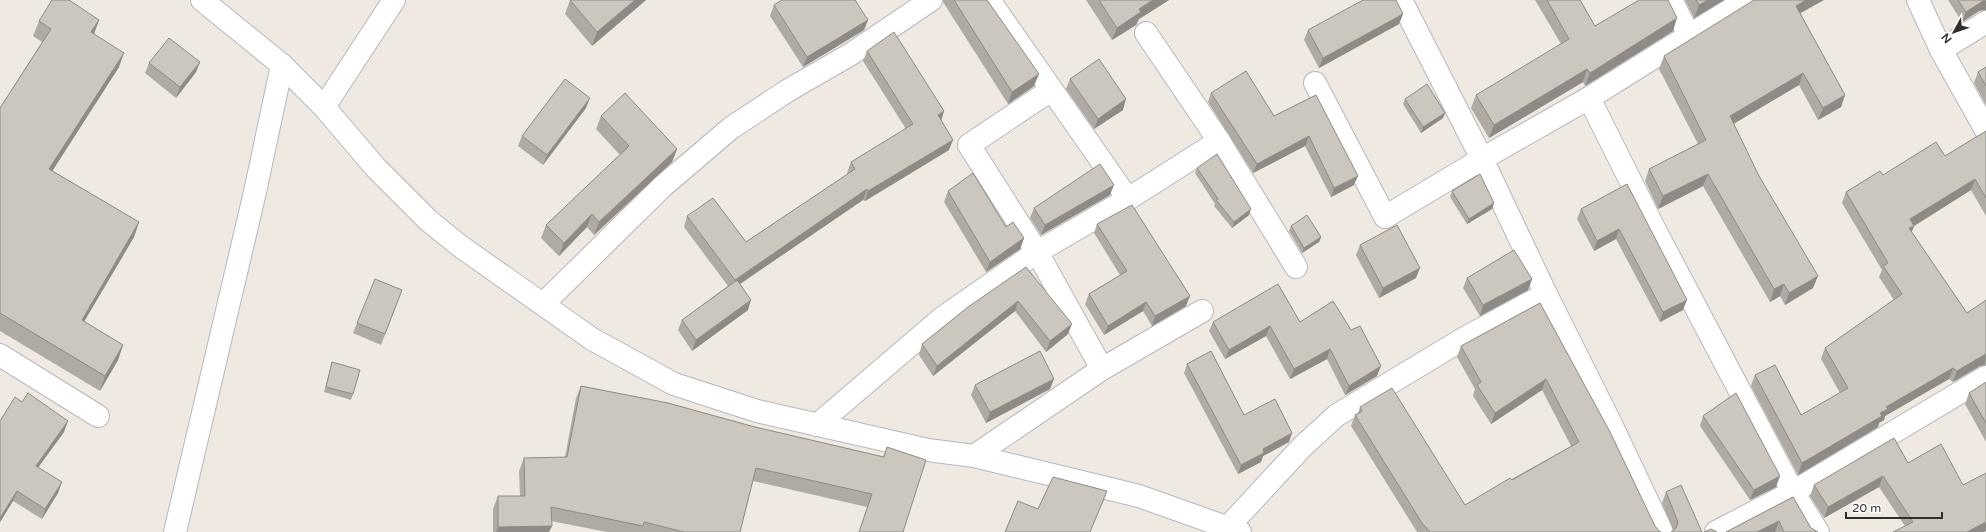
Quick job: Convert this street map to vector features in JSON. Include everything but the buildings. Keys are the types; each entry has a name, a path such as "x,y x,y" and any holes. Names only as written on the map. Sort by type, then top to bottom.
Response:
{"street":[{"path":"202,0 282,65 324,107 376,168 429,221 460,246 592,339 674,384 756,411 928,450 974,456 1139,496 1234,530 1302,447 1337,415 1463,339 1546,294"},
{"path":"324,107 394,0"},
{"path":"543,304 663,186 731,128 787,90 851,54 931,0"},
{"path":"989,0 1128,199"},
{"path":"1402,0 1482,158 1546,294 1612,426 1662,532"},
{"path":"1670,0 1689,35"},
{"path":"1315,83 1385,216 1482,158 1589,98 1746,0"},
{"path":"1918,0 1941,50 1986,130"},
{"path":"1941,50 1986,22"},
{"path":"1146,33 1219,141 1296,267"},
{"path":"174,532 255,192 282,65"},
{"path":"1051,90 969,146 1037,252 1102,370"},
{"path":"1589,98 1655,230 1793,492 1818,532"},
{"path":"817,425 942,318 1037,252 1128,199 1219,141"},
{"path":"974,456 1102,370 1202,311"},
{"path":"0,355 98,416"},
{"path":"1716,532 1793,492 1986,377"}]}
